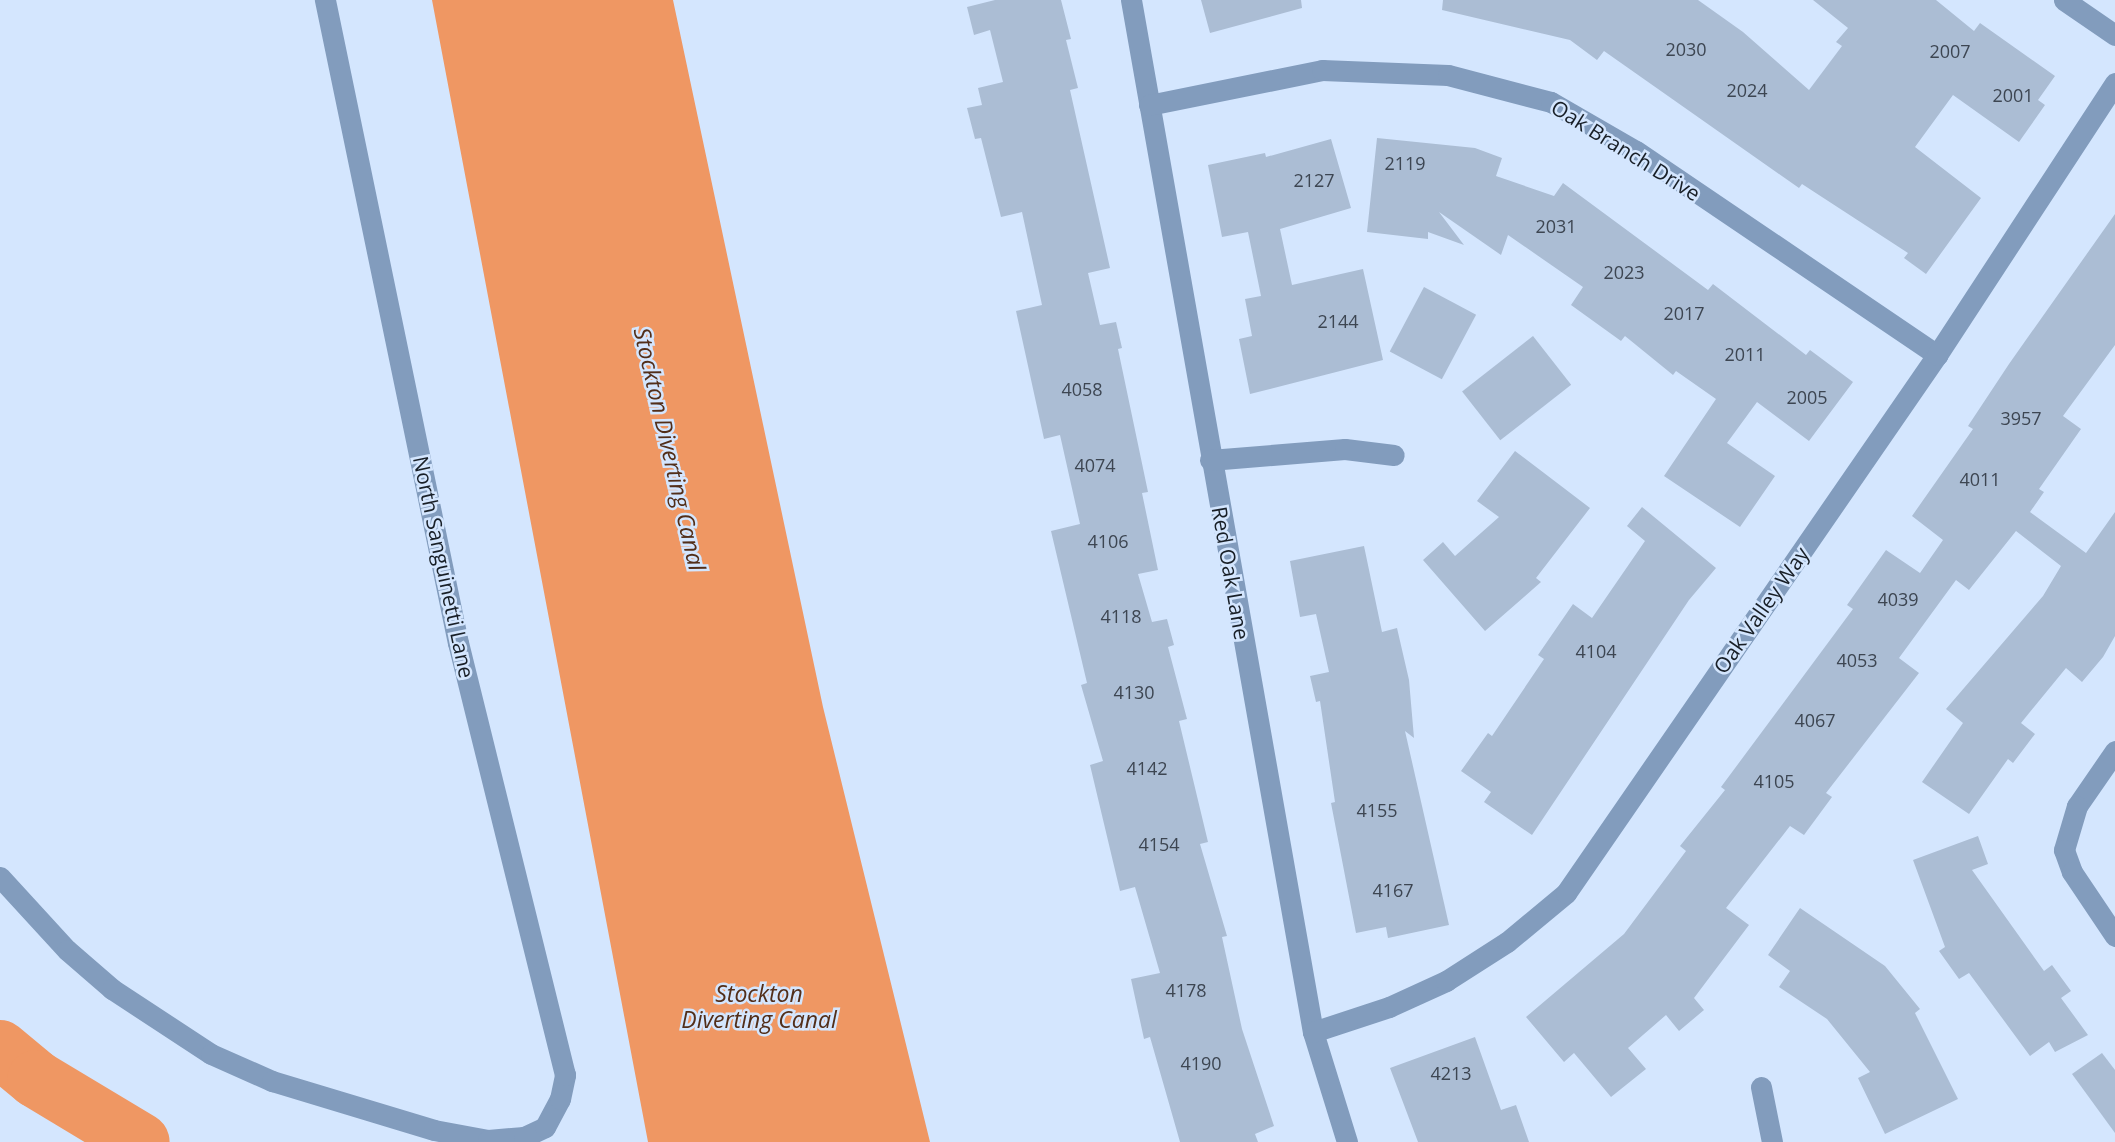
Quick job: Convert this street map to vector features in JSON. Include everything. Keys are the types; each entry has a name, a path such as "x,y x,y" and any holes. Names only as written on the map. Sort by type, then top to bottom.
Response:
{"street":[{"name":"North Sanguinetti Lane","path":"0,877 67,950 112,989 211,1054 272,1081 434,1130 506,1141 545,1126 560,1099 565,1075 458,643 325,0"},
{"name":"Red Oak Lane","path":"1131,0 1313,1032 1347,1142"},
{"path":"2064,0 2115,35"},
{"name":"Oak Branch Drive","path":"1149,105 1322,70 1448,75 1551,102 1636,151 1937,355"},
{"name":"Oak Valley Way","path":"1313,1032 1389,1007 1446,981 1507,942 1566,892 1937,355 2115,83"},
{"path":"1210,460 1345,449 1394,455"},
{"path":"2115,751 2077,806 2064,850 2072,872 2115,936"},
{"path":"1761,1087 1772,1142"}],"water":[{"name":"Stockton Diverting Canal","path":"432,0 673,0 823,707 930,1142 648,1142"}],"building":[{"path":"995,0 1061,0 1071,39 1066,40 1078,88 1070,90 1110,268 1088,273 1100,325 1116,322 1122,348 1118,349 1148,492 1142,493 1158,570 1138,574 1152,622 1167,619 1174,645 1168,647 1187,719 1179,721 1208,842 1200,844 1227,936 1222,937 1242,1029 1274,1126 1255,1134 1258,1142 1180,1142 1150,1037 1144,1039 1131,979 1160,973 1135,887 1120,891 1090,765 1103,761 1081,685 1087,683 1051,531 1080,524 1060,435 1044,439 1016,311 1042,305 1022,212 1001,217 981,138 975,139 967,108 982,105 978,88 1003,82 990,30 974,35 967,7"},
{"path":"1201,0 1301,0 1302,8 1210,33"},
{"path":"1443,0 1698,0 1743,32 1809,90 1842,46 1836,42 1848,28 1813,0 1936,0 1974,31 1980,23 2055,76 2038,100 2045,105 2019,142 1953,95 1915,147 1981,198 1926,274 1904,258 1908,253 1802,184 1799,188 1604,51 1597,60 1570,40 1442,10"},
{"path":"1377,138 1475,148 1502,158 1496,176 1554,196 1563,183 1708,290 1713,284 1806,355 1810,350 1853,382 1809,441 1757,402 1727,443 1775,476 1740,527 1664,476 1716,399 1676,371 1673,375 1625,336 1621,341 1571,305 1583,287 1508,235 1501,255 1439,212 1464,245 1428,232 1428,239 1367,232"},
{"path":"1331,139 1351,208 1280,229 1292,285 1363,269 1383,360 1250,394 1239,339 1252,336 1245,299 1261,296 1248,232 1222,237 1208,165 1265,153 1266,157"},
{"path":"2115,214 2115,345 2063,416 2081,429 2039,489 2044,492 2030,512 2086,553 2115,512 2115,636 2103,657 2082,682 2066,668 2021,723 2035,734 2013,763 2008,759 1969,814 1922,782 1963,723 1946,709 2043,596 2061,566 2016,531 1969,590 1956,580 1899,658 1919,673 1826,793 1832,797 1804,835 1790,826 1726,908 1749,925 1694,998 1704,1010 1679,1031 1666,1015 1628,1048 1646,1069 1611,1097 1574,1053 1564,1062 1526,1017 1624,934 1686,851 1680,846 1725,790 1721,787 1853,609 1847,605 1886,550 1920,573 1943,540 1912,516 1973,429 1968,426 2009,364"},
{"path":"1424,287 1476,315 1442,379 1390,351"},
{"path":"1533,336 1571,385 1500,440 1462,391"},
{"path":"1515,451 1590,508 1536,578 1541,582 1485,631 1423,560 1443,542 1455,556 1499,517 1477,501"},
{"path":"1642,507 1716,568 1689,600 1532,835 1484,802 1491,792 1461,771 1488,733 1492,736 1544,659 1538,655 1573,604 1592,618 1645,541 1627,526"},
{"path":"1364,546 1382,632 1397,628 1409,680 1414,738 1405,731 1449,925 1388,938 1386,927 1356,933 1331,803 1335,802 1320,701 1316,702 1310,676 1329,672 1316,614 1300,617 1290,561"},
{"path":"1978,836 1988,864 1972,870 2044,971 2052,965 2071,991 2061,998 2088,1035 2055,1052 2049,1042 2030,1056 1969,973 1959,979 1939,951 1945,947 1913,860"},
{"path":"1800,908 1885,966 1920,1009 1915,1013 1958,1099 1885,1134 1858,1078 1870,1072 1827,1019 1779,987 1790,971 1768,955"},
{"path":"1475,1037 1501,1110 1516,1105 1529,1142 1418,1142 1390,1068"},
{"path":"2102,1053 2115,1070 2115,1133 2072,1074"}],"waterway":[{"path":"0,1049 36,1079 141,1142"}]}
